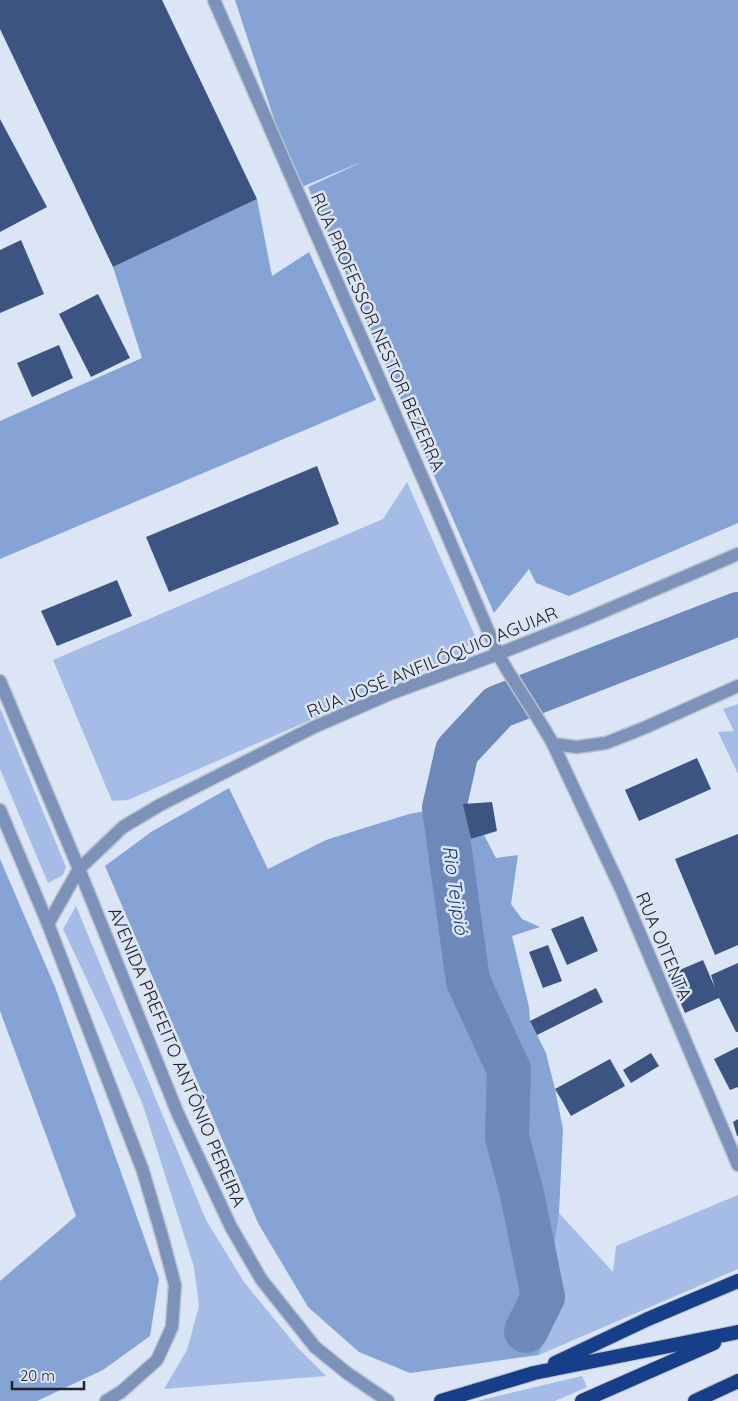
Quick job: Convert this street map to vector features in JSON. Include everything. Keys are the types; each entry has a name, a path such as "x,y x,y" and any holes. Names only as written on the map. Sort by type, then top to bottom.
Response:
{"highway":[{"path":"534,1373 648,1319 738,1281"},
{"path":"441,1401 534,1373 738,1332"},
{"path":"582,1401 738,1332"},
{"path":"694,1401 738,1381"}],"street":[{"name":"RUA PROFESSOR NESTOR BEZERRA","path":"214,0 498,654 534,712"},
{"name":"RUA JOSÉ ANFILÓQUIO AGUIAR","path":"48,924 79,869 123,827 160,805 312,728 392,693 586,620 738,554"},
{"name":"AVENIDA PREFEITO ANTÔNIO PEREIRA","path":"0,681 79,869 178,1114 231,1227 260,1279 315,1347 347,1373 388,1401"},
{"path":"553,744 577,747 606,743 738,686"},
{"name":"RUA OITENTA","path":"534,712 553,744 621,889 738,1165"},
{"path":"0,810 48,924 143,1171 175,1286 172,1327 157,1360 121,1392 106,1401"}],"shaded area":[{"path":"235,0 738,0 738,523 569,596 536,583 529,569 494,613 308,187 366,160 297,189"},
{"path":"257,199 272,276 309,252 376,400 0,559 0,421 142,358 113,267"},
{"path":"407,482 475,636 463,653 128,800 112,801 53,660 383,519"},
{"path":"738,704 738,774 718,732 734,731 723,709"},
{"path":"0,708 66,867 63,875 48,883 0,769"},
{"path":"229,788 268,869 326,840 409,814 463,804 471,839 484,835 496,858 518,855 511,904 522,919 540,927 512,936 529,1007 530,1021 546,1053 563,1129 559,1213 553,1256 555,1298 539,1355 410,1373 359,1352 308,1307 258,1223 105,866 151,832"},
{"path":"0,859 55,987 159,1279 150,1336 103,1370 37,1401 0,1401 0,1281 76,1216 0,1011"},
{"path":"76,906 206,1220 244,1282 298,1348 326,1376 164,1389 187,1350 199,1306 194,1267 143,1105 63,929"},
{"path":"738,1195 738,1269 539,1355 555,1298 553,1256 559,1213 613,1272 616,1246"},
{"path":"582,1376 587,1387 555,1401 477,1401"}],"building":[{"path":"0,0 162,0 257,199 113,267 0,29"},
{"path":"0,119 47,207 0,232"},
{"path":"21,240 44,294 0,313 0,250"},
{"path":"98,294 130,358 91,377 59,314"},
{"path":"59,345 73,378 32,397 17,363"},
{"path":"317,466 339,524 169,592 146,537"},
{"path":"117,580 132,616 57,646 41,611"},
{"path":"697,758 711,789 639,821 625,790"},
{"path":"492,802 497,831 471,839 463,804"},
{"path":"738,834 738,945 715,955 675,859"},
{"path":"583,916 598,951 567,965 551,929"},
{"path":"548,945 562,981 543,988 529,952"},
{"path":"703,960 715,988 711,975 738,963 738,1032 736,1032 719,998 685,1013 668,975"},
{"path":"596,988 603,1002 537,1035 530,1021"},
{"path":"738,1047 738,1087 730,1090 714,1059"},
{"path":"651,1053 659,1066 631,1083 623,1070"},
{"path":"610,1059 625,1086 571,1116 555,1089"},
{"path":"738,1119 738,1136 737,1136 733,1122"}],"waterway":[{"name":"Rio Tejipió","path":"526,1331 543,1297 522,1194 507,1137 509,1070 468,981 444,808 457,751 498,707 738,614"}]}
